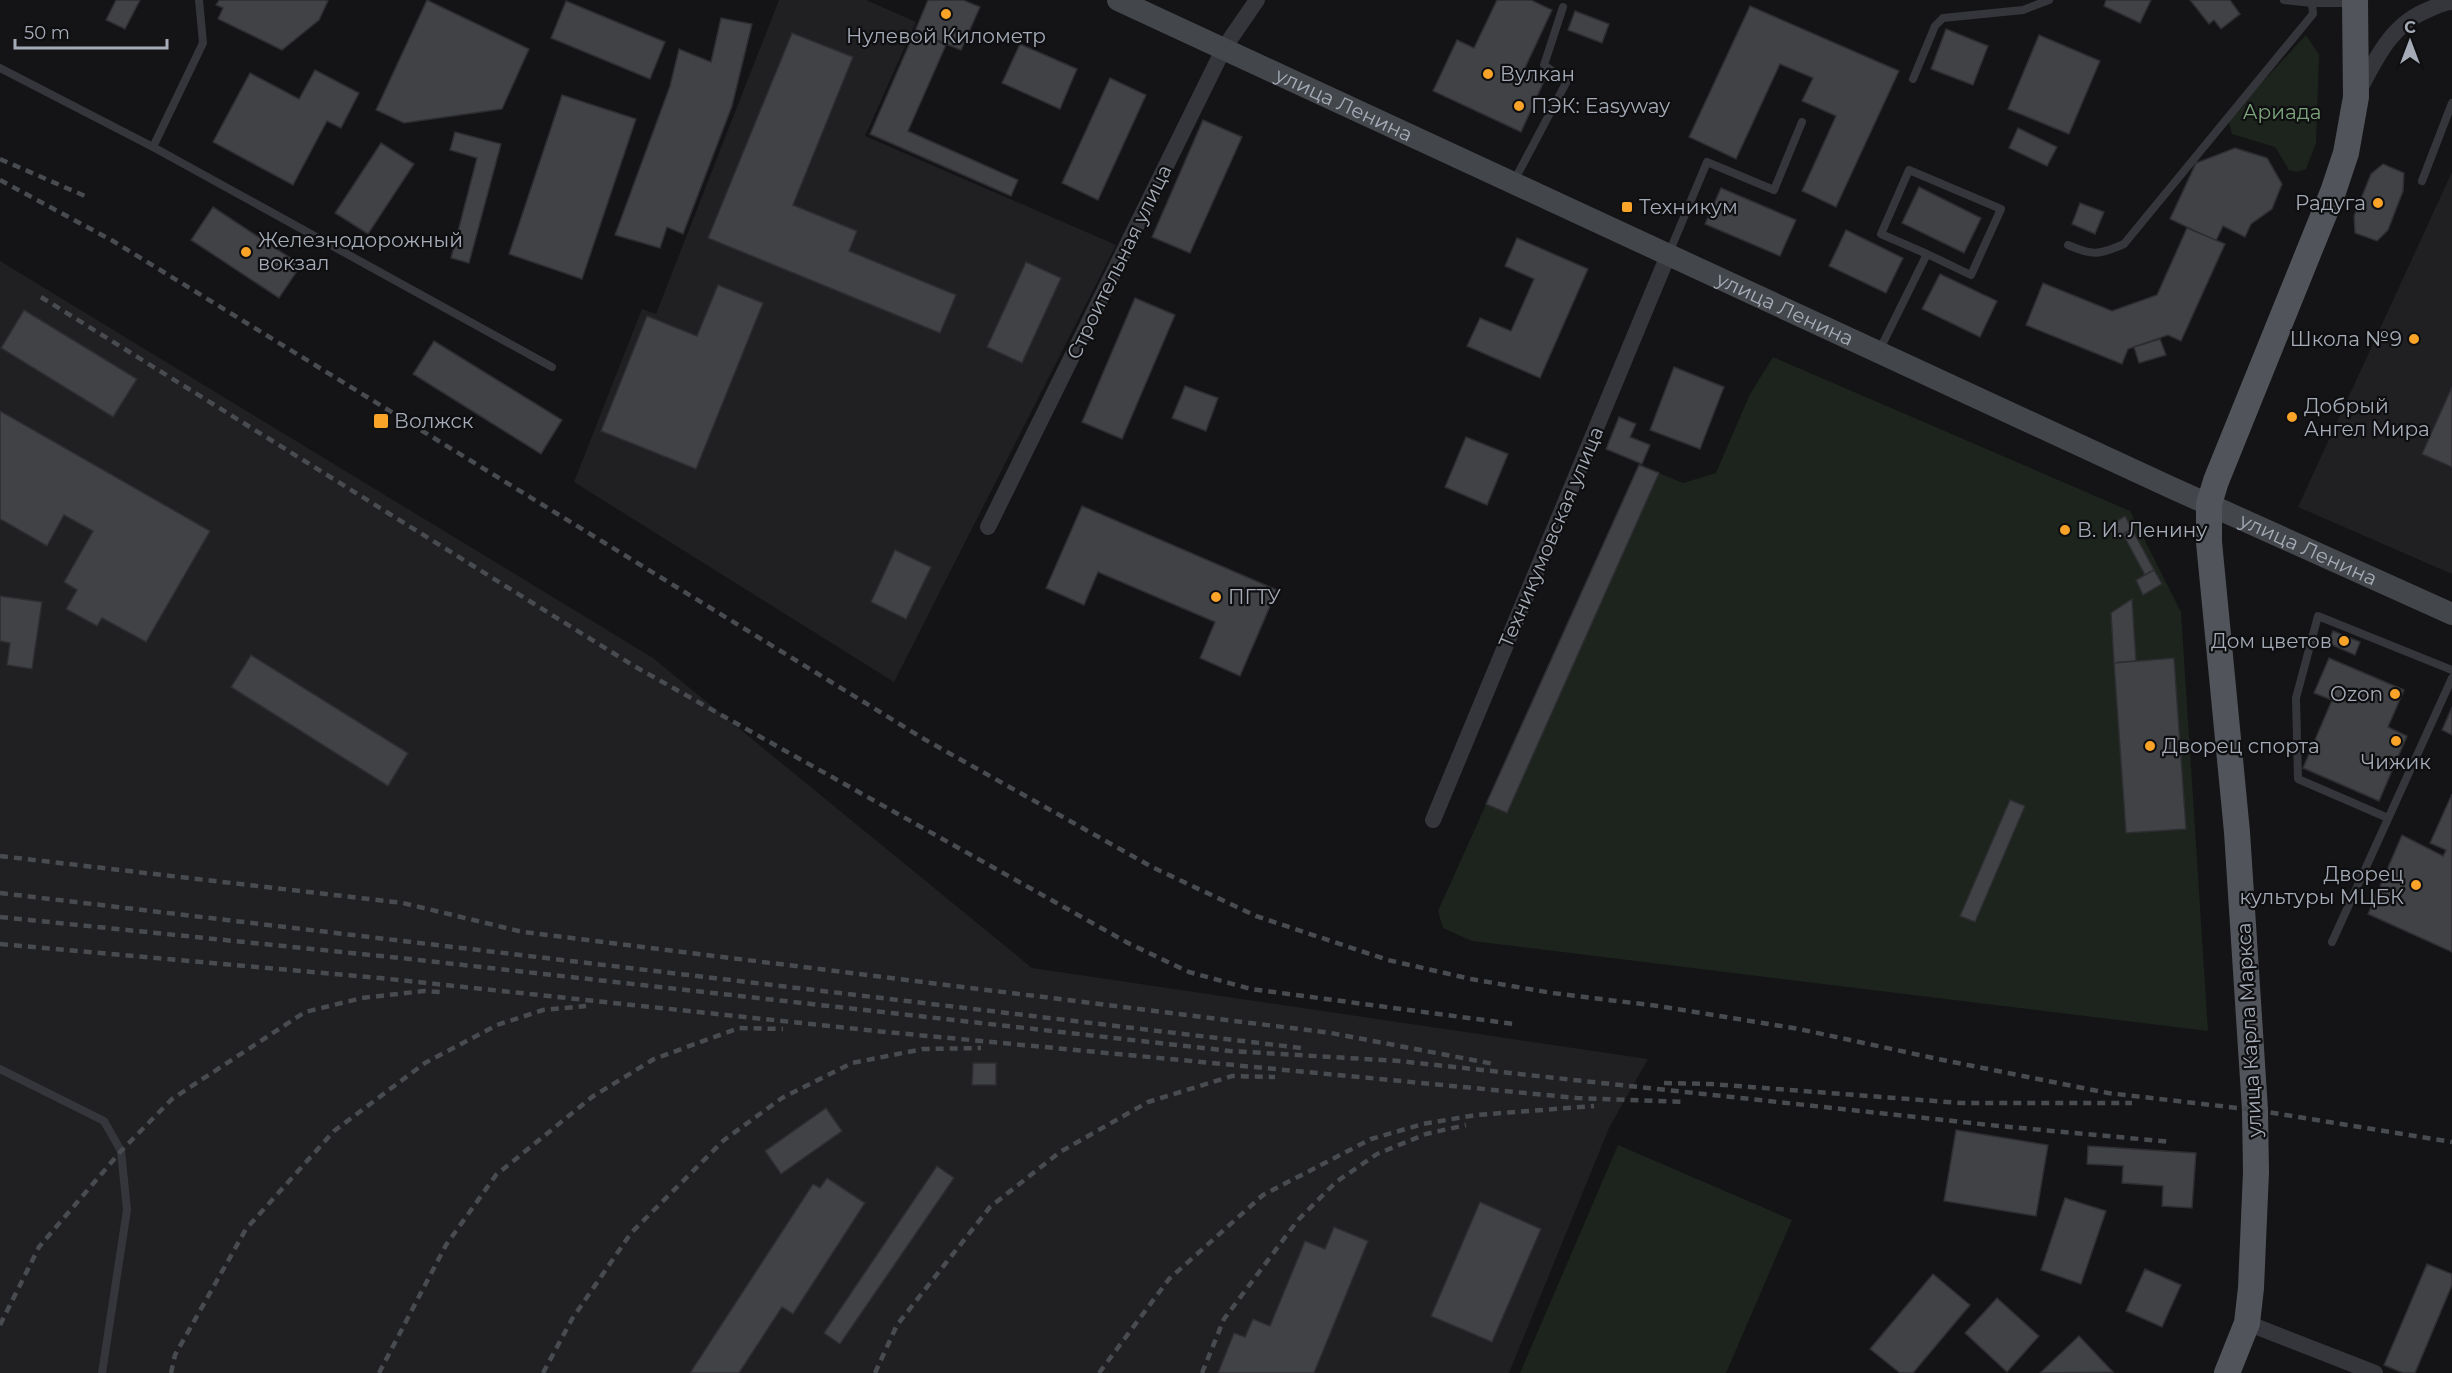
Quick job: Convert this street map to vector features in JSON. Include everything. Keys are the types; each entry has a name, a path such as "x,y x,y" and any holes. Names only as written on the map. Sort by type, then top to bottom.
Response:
{"main road":[{"name":"улица Ленина","path":"1118,0 2452,614"},
{"name":"улица Карла Маркса","path":"2227,1373 2247,1323 2254,1243 2255,1110 2237,832 2210,542 2209,504 2216,481 2333,192 2346,153 2356,97 2355,1"}],"street":[{"name":"Строительная улица","path":"988,527 1224,48 1257,0"},
{"path":"2356,97 2381,49 2397,30 2420,12 2452,2"},
{"name":"Техникумовская улица","path":"1433,820 1669,254"},
{"path":"2247,1323 2375,1373"}],"lane":[{"path":"153,147 203,43 199,0"},
{"path":"1912,79 1935,26 1943,18 2012,12 2049,0"},
{"path":"2284,0 2312,3 2355,1"},
{"path":"2068,245 2088,254 2103,254 2124,244 2285,51 2313,14 2312,3"},
{"path":"1514,182 1566,81 1544,64 1563,7"},
{"path":"0,68 153,147 552,367"},
{"path":"2422,181 2452,104"},
{"path":"1669,254 1707,162 1773,190 1802,122"},
{"path":"1909,170 2001,209 1971,275 1927,254 1881,234 1909,170"},
{"path":"1879,351 1927,254"},
{"path":"2388,818 2298,779 2296,698 2318,616 2452,670"},
{"path":"2332,942 2452,678"},
{"path":"0,1069 104,1121 121,1151 127,1210 102,1373"}],"shaded area":[{"path":"779,0 866,0 916,22 865,136 1116,245 894,682 574,482 642,309 656,314"},
{"name":"Школа №9","path":"2452,172 2452,574 2298,507"},
{"path":"0,261 653,658 1032,968 1648,1059 1609,1128 1509,1373 0,1373"}],"green space":[{"name":"Ариада","path":"2306,35 2319,55 2316,143 2306,169 2297,172 2289,170 2275,147 2232,134 2228,119"},
{"path":"1773,357 2130,511 2181,612 2208,1031 1472,941 1443,928 1438,911 1639,465 1683,483 1716,473 1750,394"},
{"path":"1618,1145 1792,1220 1726,1373 1520,1373"}],"building":[{"path":"116,0 140,0 125,29 106,20"},
{"path":"219,0 328,1 319,20 282,50 218,19 223,8 216,5"},
{"path":"427,0 529,49 502,109 404,123 376,110"},
{"path":"928,0 963,0 980,7 961,50 915,31"},
{"path":"1497,0 1531,0 1552,10 1524,70 1545,79 1521,132 1433,91 1457,40 1474,48"},
{"path":"2106,0 2151,0 2140,23 2104,6"},
{"path":"2190,0 2230,0 2240,14 2221,29 2214,20 2209,24"},
{"path":"566,1 665,42 650,79 551,38"},
{"path":"1750,6 1899,71 1836,207 1802,191 1836,116 1802,101 1813,78 1780,64 1736,159 1689,137"},
{"path":"1575,11 1609,24 1602,43 1568,30"},
{"path":"721,18 752,24 732,106 683,234 667,227 660,248 615,235 670,86 679,49 711,62"},
{"path":"1946,29 1988,46 1973,85 1931,69"},
{"path":"915,31 946,45 908,131 1018,180 1011,196 870,134"},
{"path":"792,33 853,57 793,205 857,231 849,251 956,295 940,333 708,238"},
{"path":"2039,35 2100,61 2069,134 2008,109"},
{"path":"1020,44 1077,69 1060,109 1002,83"},
{"path":"315,70 359,93 341,128 327,121 293,185 213,142 250,73 299,99"},
{"path":"1110,78 1146,95 1098,200 1062,183"},
{"path":"562,95 636,119 582,279 509,254"},
{"path":"1203,120 1242,137 1190,253 1152,237"},
{"path":"2018,128 2057,147 2047,166 2009,148"},
{"path":"455,132 501,144 469,263 451,258 477,158 450,150"},
{"path":"381,143 414,164 368,234 335,213"},
{"name":"Ариада","path":"2235,148 2267,158 2282,184 2272,209 2251,224 2245,237 2223,226 2216,241 2170,219 2196,163"},
{"name":"Радуга","path":"2383,164 2404,173 2403,191 2388,230 2377,241 2355,233 2354,216 2371,174"},
{"path":"1919,187 1981,218 1964,253 1902,223"},
{"path":"1721,188 1796,220 1780,256 1705,224"},
{"path":"2080,203 2104,212 2095,234 2072,224"},
{"name":"Железнодорожный вокзал","path":"213,207 301,265 279,298 191,240"},
{"path":"2187,228 2225,244 2181,341 2168,335 2128,349 2122,364 2026,325 2043,283 2112,311 2157,295"},
{"path":"1846,230 1903,258 1886,293 1829,266"},
{"path":"1517,238 1588,269 1540,378 1467,346 1480,318 1511,331 1534,279 1505,266"},
{"path":"1026,262 1061,278 1022,363 987,347"},
{"path":"1940,274 1997,301 1980,337 1922,309"},
{"path":"718,285 763,303 696,469 601,431 647,316 697,336"},
{"path":"1135,298 1175,315 1122,439 1082,422"},
{"path":"24,310 137,379 113,417 1,348"},
{"path":"2160,339 2166,355 2139,363 2134,347"},
{"path":"434,341 562,420 541,454 413,374"},
{"path":"1674,367 1724,387 1700,449 1650,430"},
{"path":"1185,386 1218,398 1206,431 1172,418"},
{"path":"2452,387 2452,467 2422,454"},
{"path":"0,411 210,531 146,642 102,618 97,626 66,609 77,590 64,582 93,531 64,515 47,546 0,519"},
{"path":"1619,417 1636,424 1630,437 1650,445 1642,464 1606,449"},
{"path":"1466,437 1508,454 1487,505 1445,487"},
{"path":"1639,465 1659,473 1507,813 1486,804"},
{"name":"ПГТУ","path":"1082,506 1277,590 1240,676 1200,658 1215,622 1098,572 1084,605 1046,588"},
{"path":"2125,516 2132,529 2115,539 2107,527"},
{"path":"2132,529 2154,570 2145,575 2123,534"},
{"path":"895,550 931,567 906,619 871,602"},
{"path":"2154,570 2162,584 2143,595 2136,580"},
{"path":"0,596 42,602 32,669 7,665 10,643 0,641"},
{"path":"2132,599 2136,661 2114,663 2111,613"},
{"path":"2333,631 2360,642 2355,655 2328,643"},
{"path":"251,655 408,753 388,786 231,687"},
{"name":"Дворец спорта","path":"2174,658 2186,829 2126,833 2114,663"},
{"path":"2329,658 2404,690 2388,727 2407,736 2379,801 2303,768 2332,700 2314,693"},
{"path":"2452,707 2452,735 2442,730"},
{"name":"Дворец культуры МЦБК","path":"2452,794 2452,952 2368,914 2402,835 2443,856 2446,850 2430,843"},
{"path":"2010,800 2025,806 1975,922 1960,916"},
{"path":"973,1063 996,1063 996,1085 972,1085"},
{"path":"826,1108 842,1131 781,1174 765,1151"},
{"path":"1956,1130 2048,1145 2036,1216 1944,1201"},
{"path":"2088,1146 2196,1153 2192,1208 2162,1206 2163,1186 2122,1183 2123,1166 2087,1164"},
{"path":"937,1166 954,1178 840,1344 824,1333"},
{"path":"827,1178 865,1203 793,1314 782,1307 739,1373 690,1373 813,1184 820,1188"},
{"path":"2065,1198 2106,1211 2081,1284 2041,1270"},
{"path":"1480,1202 1541,1229 1492,1342 1431,1316"},
{"path":"1334,1227 1368,1241 1314,1373 1218,1373 1234,1333 1245,1337 1253,1319 1270,1326 1305,1241 1325,1249"},
{"path":"2427,1264 2452,1274 2452,1285 2415,1373 2403,1373 2384,1365"},
{"path":"2145,1269 2181,1285 2162,1327 2126,1311"},
{"path":"1933,1274 1970,1305 1913,1373 1900,1373 1870,1349"},
{"path":"1997,1298 2039,1336 2007,1372 1965,1333"},
{"path":"2079,1336 2113,1372 2040,1373"}],"railway":[{"path":"0,159 85,196"},
{"path":"0,180 113,241 924,739 1152,867 1256,916 1388,960 1471,979 1799,1029 2108,1093 2255,1110 2452,1142"},
{"path":"41,297 634,666 1128,943 1189,972 1251,989 1514,1024"},
{"path":"0,856 403,903 523,932 1331,1033 1494,1064"},
{"path":"0,893 1301,1048"},
{"path":"0,917 410,959 1230,1051 1399,1061 1999,1126 2172,1142"},
{"path":"0,944 380,978 876,1031 1577,1098 1686,1102"},
{"path":"0,1325 39,1247 121,1151 172,1099 305,1012 362,998 424,991 440,992"},
{"path":"171,1373 175,1355 246,1229 334,1131 425,1063 497,1025 543,1010 586,1006"},
{"path":"379,1373 446,1245 496,1175 592,1097 654,1059 739,1028 783,1029"},
{"path":"543,1373 572,1319 631,1233 724,1140 782,1098 852,1063 923,1049 981,1048"},
{"path":"875,1373 897,1325 990,1207 1060,1152 1148,1102 1232,1076 1275,1077"},
{"path":"1664,1083 1711,1084 1961,1103 2132,1103"},
{"path":"1099,1373 1169,1279 1263,1195 1371,1139 1423,1124 1476,1115 1594,1106"},
{"path":"1202,1373 1224,1319 1298,1220 1336,1182 1377,1154 1426,1134 1466,1125"}],"place":[{"name":"Нулевой Километр","path":"946,14"},
{"name":"Вулкан","path":"1488,74"},
{"name":"ПЭК: Easyway","path":"1519,106"},
{"name":"Радуга","path":"2378,203"},
{"name":"Техникум","path":"1627,207"},
{"name":"Железнодорожный вокзал","path":"246,252"},
{"name":"Школа №9","path":"2414,339"},
{"name":"Добрый Ангел Мира","path":"2292,417"},
{"name":"Волжск","path":"381,421"},
{"name":"В. И. Ленину","path":"2065,530"},
{"name":"ПГТУ","path":"1216,597"},
{"name":"Дом цветов","path":"2344,641"},
{"name":"Ozon","path":"2395,694"},
{"name":"Чижик","path":"2396,741"},
{"name":"Дворец спорта","path":"2150,746"},
{"name":"Дворец культуры МЦБК","path":"2416,885"}]}
